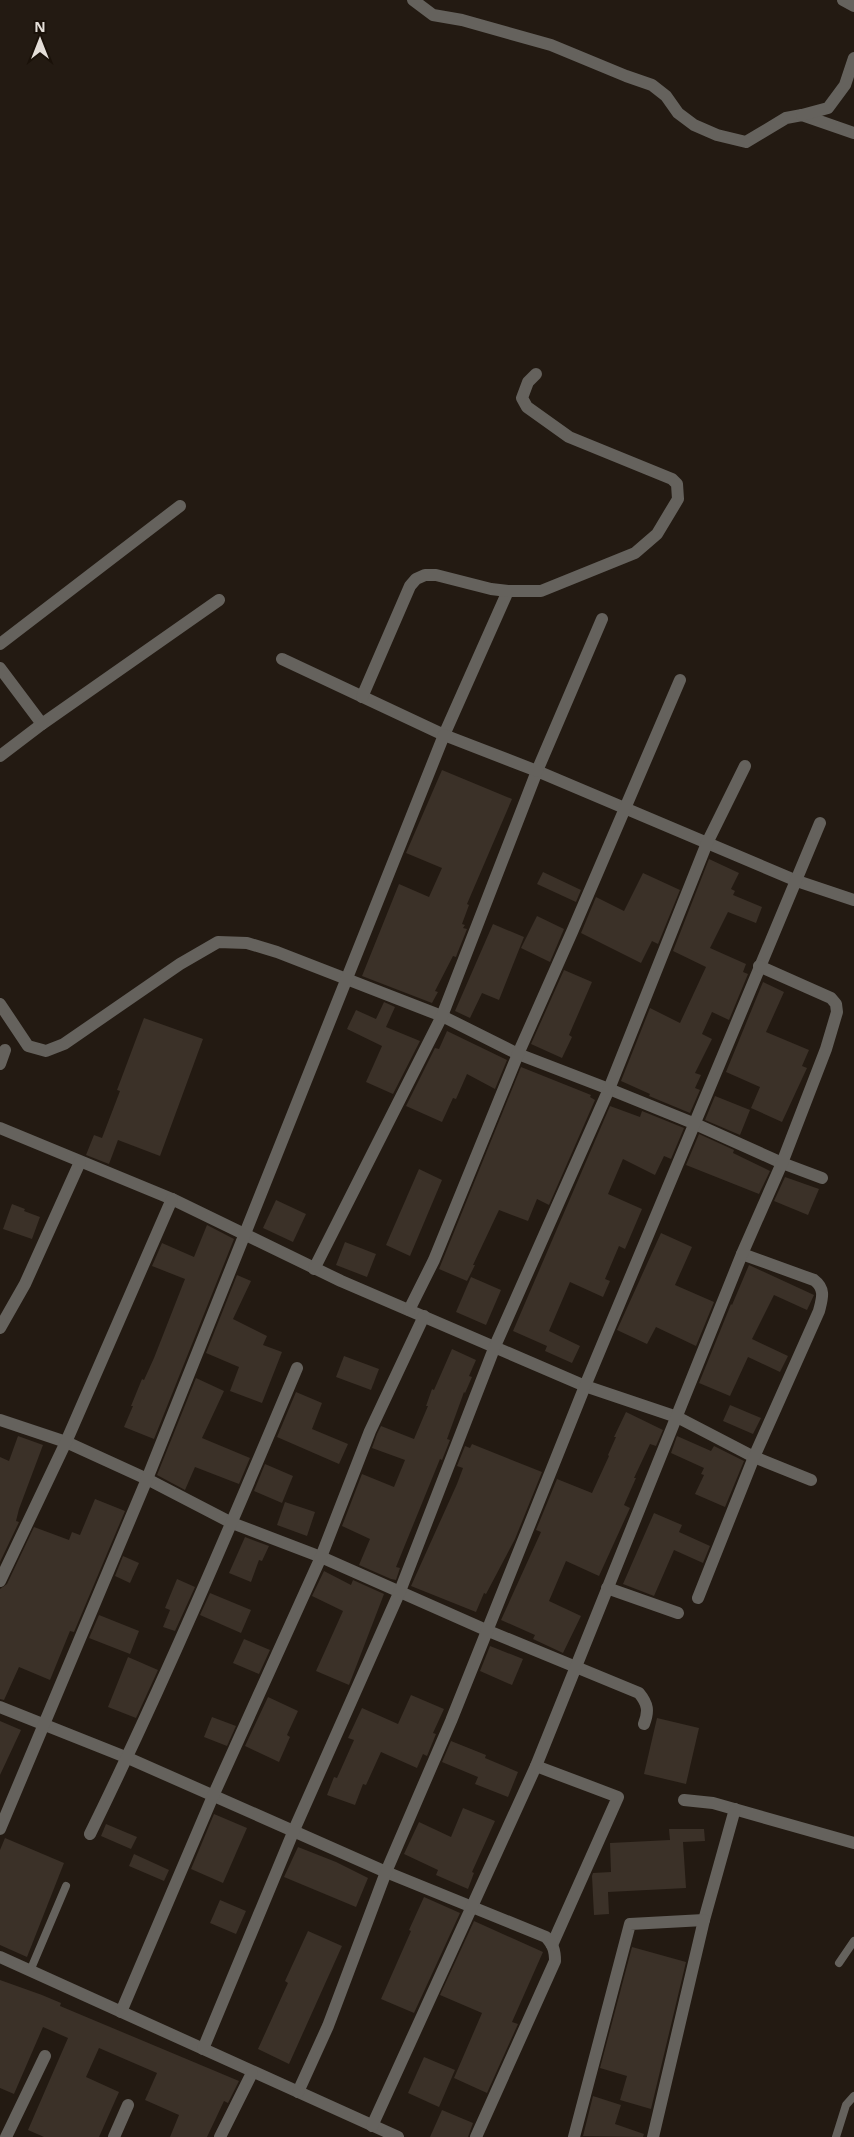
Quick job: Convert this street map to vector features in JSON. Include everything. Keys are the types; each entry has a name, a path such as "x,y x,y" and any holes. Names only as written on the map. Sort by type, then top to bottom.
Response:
{"street":[{"path":"413,0 434,15 462,20 551,45 652,85 666,96 678,113 694,126 717,135 746,142 786,118 828,108 845,85 854,58"},
{"path":"843,0 854,6"},
{"path":"802,115 854,134"},
{"path":"362,696 410,586 416,579 425,575 436,575 491,589 508,591 541,590 635,553 657,534 678,499 677,484 672,479 569,437 527,407 522,398 528,382 536,374"},
{"path":"0,644 180,506"},
{"path":"0,1829 147,1479 444,735 508,591"},
{"path":"0,756 42,724 220,600"},
{"path":"314,1269 442,1016 536,771 602,619"},
{"path":"282,659 444,735 536,771 797,881 854,900"},
{"path":"0,668 42,724"},
{"path":"409,1310 434,1260 518,1054 680,680"},
{"path":"203,2049 294,1830 400,1591 495,1346 609,1089 707,843 745,766"},
{"path":"298,2092 328,2026 386,1872 451,1721 486,1630 693,1123 820,823"},
{"path":"0,1004 28,1046 46,1051 64,1044 180,964 218,942 247,943 277,952 442,1016 518,1054 693,1123 782,1163 822,1178"},
{"path":"372,2126 473,1908 536,1766 742,1254 782,1163 826,1049 837,1012 836,1004 831,998 759,966"},
{"path":"0,1064 5,1050"},
{"path":"0,1128 172,1199 314,1269 585,1386 677,1417 754,1457 811,1480"},
{"path":"0,1328 25,1284 80,1162"},
{"path":"0,1581 66,1442 172,1199"},
{"path":"698,1598 754,1457 819,1311 822,1292 820,1286 814,1280 742,1254"},
{"path":"121,2012 213,1796 321,1557 370,1432 424,1316"},
{"path":"90,1834 128,1758 232,1523 297,1368"},
{"path":"0,1420 66,1442 147,1479 232,1523 321,1557 486,1630 639,1693 647,1702 648,1714 644,1724"},
{"path":"607,1588 678,1614"},
{"path":"0,1707 128,1758 386,1872 546,1937 555,1952 555,1961 476,2137"},
{"path":"536,1766 618,1797 552,1945"},
{"path":"684,1800 713,1803 854,1843"},
{"path":"653,2137 704,1920 735,1809"},
{"path":"574,2137 630,1924 704,1920"},
{"path":"0,1957 252,2073 398,2137"},
{"path":"6,2137 44,2056"},
{"path":"220,2137 252,2073"},
{"path":"114,2137 128,2105"}],"lane":[{"path":"30,1970 66,1886"},
{"path":"839,1963 854,1940"},
{"path":"836,2137 846,2105 854,2096"}],"building":[{"path":"442,770 512,799 467,904 469,905 462,924 465,925 463,928 467,929 456,957 453,956 435,991 438,992 432,1003 362,976 399,884 429,897 442,868 406,853"},
{"path":"709,859 739,873 731,889 735,891 733,895 762,907 756,923 728,912 710,948 746,964 743,972 748,974 729,1020 712,1012 702,1034 712,1039 695,1073 701,1075 695,1088 700,1090 690,1113 649,1096 650,1094 621,1081 650,1008 680,1023 706,967 673,951"},
{"path":"543,872 581,890 576,902 537,884"},
{"path":"643,873 680,890 658,944 652,941 641,963 581,933 596,897 624,911"},
{"path":"537,916 564,929 550,962 521,948"},
{"path":"493,924 524,937 499,1000 482,993 470,1018 455,1011"},
{"path":"564,970 592,982 569,1035 572,1037 562,1058 531,1044"},
{"path":"763,982 784,992 766,1032 809,1050 802,1066 807,1068 782,1122 751,1108 760,1087 726,1072"},
{"path":"384,1002 395,1007 386,1027 420,1041 393,1094 366,1082 382,1046 347,1029 356,1010 376,1019"},
{"path":"144,1018 203,1039 160,1156 118,1140 109,1164 86,1155 94,1135 102,1138 120,1091 117,1090"},
{"path":"447,1031 507,1060 495,1089 467,1074 456,1099 453,1098 442,1122 406,1106 435,1048 439,1049"},
{"path":"521,1067 591,1095 590,1097 595,1100 549,1205 537,1199 528,1221 499,1210 467,1281 439,1269"},
{"path":"715,1096 750,1110 740,1135 705,1120"},
{"path":"610,1106 640,1117 642,1111 684,1128 671,1159 664,1156 655,1175 623,1159 608,1194 642,1209 625,1249 619,1246 605,1279 610,1281 603,1297 570,1282 549,1331 580,1346 572,1363 545,1351 547,1346 513,1331"},
{"path":"699,1134 734,1150 733,1153 770,1171 759,1194 686,1165"},
{"path":"419,1169 442,1180 410,1256 386,1245"},
{"path":"785,1177 819,1189 808,1215 774,1201"},
{"path":"276,1200 306,1214 293,1242 263,1228"},
{"path":"12,1204 40,1217 32,1239 3,1229"},
{"path":"207,1225 234,1239 154,1439 124,1427 142,1379 144,1380 154,1358 185,1279 152,1266 162,1243 194,1257"},
{"path":"661,1233 692,1247 675,1285 714,1302 696,1346 656,1327 647,1344 617,1330"},
{"path":"345,1242 376,1254 367,1277 336,1265"},
{"path":"749,1265 814,1295 807,1310 774,1295 752,1339 788,1356 780,1372 748,1357 730,1396 699,1383"},
{"path":"237,1275 251,1281 233,1319 267,1336 263,1345 282,1352 262,1403 230,1391 239,1367 206,1353"},
{"path":"471,1277 501,1290 486,1325 456,1312"},
{"path":"452,1349 476,1360 469,1376 472,1377 464,1392 447,1439 450,1440 442,1460 440,1459 396,1567 400,1568 396,1580 391,1579 359,1565 370,1539 342,1526 362,1474 394,1487 405,1460 372,1448 377,1434 381,1426 414,1439 428,1406 426,1406 432,1389 434,1390"},
{"path":"344,1356 379,1369 371,1390 336,1377"},
{"path":"196,1378 224,1391 202,1438 250,1458 239,1484 195,1467 185,1490 157,1475"},
{"path":"296,1392 322,1403 312,1429 348,1444 339,1464 277,1437"},
{"path":"730,1405 761,1418 753,1434 723,1421"},
{"path":"626,1412 663,1430 656,1446 650,1444 634,1478 636,1478 624,1505 630,1508 599,1576 566,1561 549,1601 581,1616 563,1653 533,1639 535,1635 501,1620 541,1532 536,1530 557,1479 592,1493"},
{"path":"18,1436 43,1445 19,1509 16,1521 19,1522 0,1562 0,1457 9,1461"},
{"path":"677,1436 711,1451 714,1446 744,1461 725,1507 695,1494 704,1475 701,1474 704,1468 671,1453"},
{"path":"472,1444 542,1472 515,1539 486,1594 484,1593 476,1612 411,1586 457,1484 463,1468 457,1466 465,1446 470,1448"},
{"path":"265,1464 293,1476 282,1503 254,1491"},
{"path":"95,1499 125,1511 74,1632 70,1631 50,1680 19,1667 4,1700 0,1699 0,1589 7,1584 34,1527 69,1540 72,1532 80,1535"},
{"path":"285,1502 315,1512 307,1536 277,1525"},
{"path":"654,1513 682,1525 679,1532 710,1546 703,1563 674,1550 654,1596 623,1584"},
{"path":"245,1537 269,1546 262,1561 259,1560 251,1582 229,1573"},
{"path":"123,1556 139,1563 130,1583 115,1576"},
{"path":"324,1571 351,1585 353,1580 384,1594 349,1685 316,1671 343,1611 312,1596"},
{"path":"177,1579 195,1587 175,1631 163,1627 170,1610 165,1608"},
{"path":"210,1593 251,1610 241,1633 200,1615"},
{"path":"99,1615 139,1631 130,1654 89,1638"},
{"path":"244,1639 270,1650 259,1674 233,1663"},
{"path":"490,1646 523,1659 512,1685 480,1671"},
{"path":"128,1657 158,1670 136,1718 108,1707"},
{"path":"411,1695 444,1709 433,1733 436,1734 427,1756 423,1754 417,1768 381,1752 366,1785 363,1784 355,1805 327,1795 334,1777 337,1778 354,1740 348,1738 362,1708 398,1724"},
{"path":"268,1697 298,1711 287,1735 290,1737 279,1762 245,1746"},
{"path":"212,1717 236,1726 227,1746 204,1737"},
{"path":"657,1718 699,1728 686,1784 644,1774"},
{"path":"0,1721 21,1730 0,1775"},
{"path":"451,1741 486,1755 485,1758 518,1772 508,1797 475,1784 478,1777 442,1762"},
{"path":"463,1808 495,1821 472,1872 474,1873 468,1889 436,1875 438,1870 404,1854 419,1822 451,1837"},
{"path":"214,1814 247,1828 223,1883 191,1869"},
{"path":"106,1824 137,1837 131,1849 101,1836"},
{"path":"669,1829 704,1829 705,1841 683,1842 686,1888 608,1892 609,1914 594,1915 592,1876 593,1873 611,1872 610,1843 670,1840"},
{"path":"5,1838 64,1863 27,1957 0,1945 0,1850"},
{"path":"298,1847 336,1862 368,1878 356,1907 284,1877"},
{"path":"134,1854 169,1870 164,1881 129,1866"},
{"path":"424,1897 460,1913 414,2013 381,1999"},
{"path":"220,1900 246,1911 236,1934 210,1923"},
{"path":"474,1921 543,1952 512,2022 518,2024 487,2093 454,2078 482,2013 440,1995"},
{"path":"308,1931 342,1946 289,2064 258,2049 288,1983 285,1981"},
{"path":"632,1947 686,1962 651,2109 620,2100 627,2076 600,2068"},
{"path":"0,1980 61,2003 60,2006 239,2081 228,2103 224,2101 207,2137 170,2137 179,2115 145,2100 157,2073 99,2048 86,2077 119,2092 99,2137 44,2137 28,2130 68,2038 43,2027 14,2094 0,2088"},
{"path":"424,2057 455,2070 439,2107 408,2093"},
{"path":"593,2096 621,2105 615,2124 644,2134 643,2137 583,2136"},
{"path":"442,2110 473,2123 468,2137 430,2137"}]}
